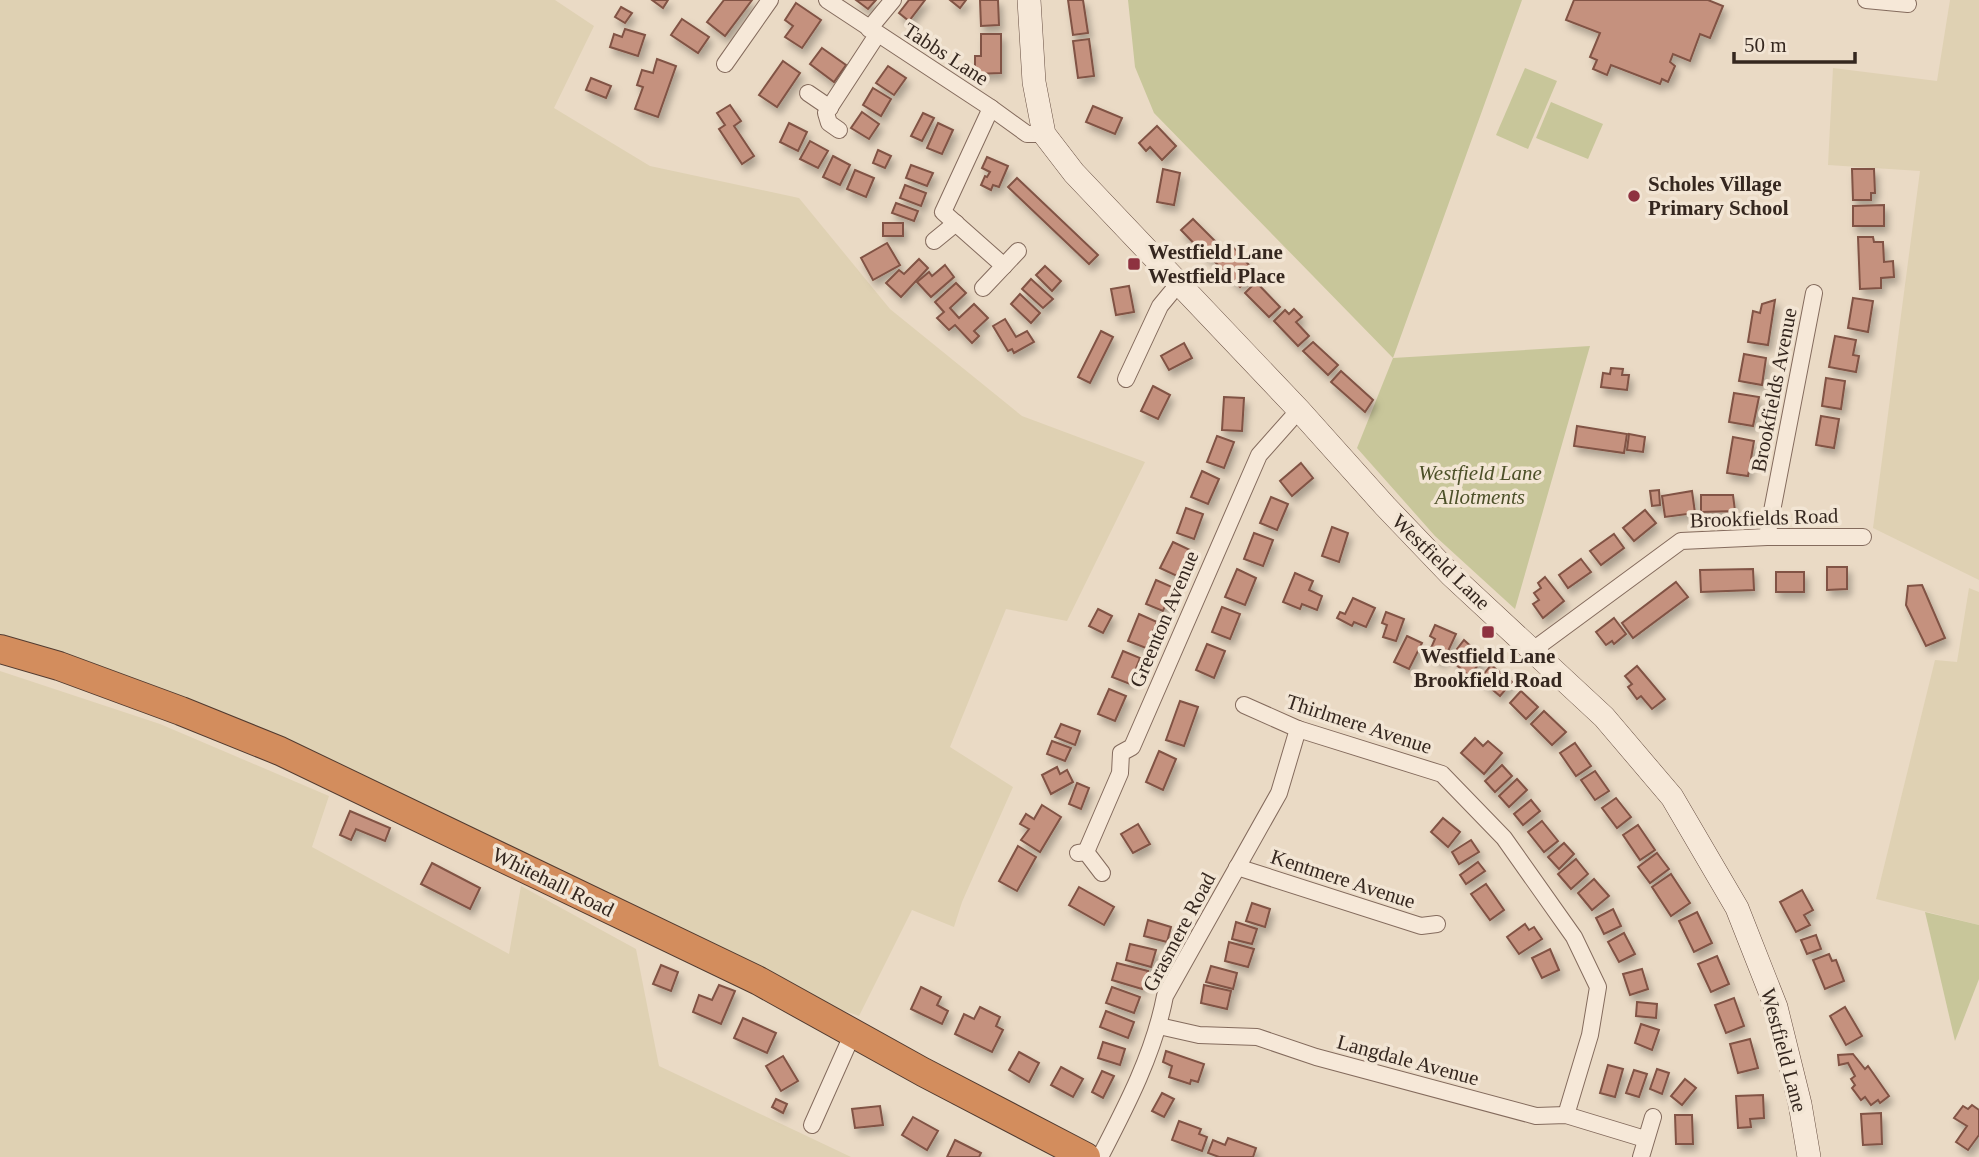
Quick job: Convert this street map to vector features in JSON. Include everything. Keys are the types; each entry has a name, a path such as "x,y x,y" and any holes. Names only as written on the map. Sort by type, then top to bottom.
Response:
{"highway":[{"name":"Whitehall Road","path":"0,649 83,675 280,751 759,981 923,1072 1086,1157"}],"main road":[{"name":"Westfield Lane","path":"1029,0 1034,82 1044,134 1074,173 1442,565 1604,717 1672,797 1737,908 1776,1007 1800,1104 1809,1157"}],"street":[{"path":"725,64 770,0"},
{"name":"Tabbs Lane","path":"827,0 1027,134 1044,134"},
{"path":"839,130 829,124 828,110 893,0"},
{"path":"1866,0 1908,5"},
{"path":"808,93 828,110"},
{"path":"991,108 943,212 1004,266"},
{"path":"934,241 956,223"},
{"path":"983,288 1018,251"},
{"path":"1125,379 1160,306 1179,283"},
{"name":"Brookfields Avenue","path":"1767,537 1814,293"},
{"name":"Greenton Avenue","path":"1102,873 1081,853 1120,773 1121,753 1132,747 1259,455 1299,410"},
{"name":"Brookfields Road","path":"1533,650 1681,541 1767,537 1863,537"},
{"name":"Thirlmere Avenue","path":"1244,705 1298,729 1442,774 1504,838 1574,937 1598,987 1590,1034 1566,1115"},
{"name":"Grasmere Road","path":"1101,1157 1133,1092 1159,1026 1166,996 1279,793 1298,729"},
{"name":"Kentmere Avenue","path":"1237,867 1422,926 1437,924"},
{"name":"Langdale Avenue","path":"1159,1026 1199,1035 1257,1037 1316,1057 1536,1116 1566,1115 1646,1139"},
{"path":"812,1125 853,1032"},
{"path":"1641,1157 1653,1117"}],"shaded area":[{"path":"0,0 555,0 594,26 554,108 650,166 799,198 890,309 1022,416 1145,462 1067,621 1006,609 950,747 1013,787 962,902 954,927 912,910 859,1016 759,981 280,751 0,649"},
{"path":"1950,0 1979,0 1979,580 1873,528 1920,171 1828,165 1833,68 1937,81"},
{"path":"1969,588 1979,592 1979,925 1876,899 1935,660 1957,662"},
{"path":"0,671 160,724 329,796 312,847 509,954 521,886 636,949 659,1066 851,1157 0,1157"}],"green space":[{"path":"1128,0 1522,0 1393,358 1154,113 1135,67"},
{"path":"1525,68 1557,81 1528,149 1496,135"},
{"path":"1551,102 1603,124 1588,159 1536,138"},
{"name":"Westfield Lane Allotments","path":"1590,346 1515,609 1435,536 1357,448 1393,358"},
{"path":"1925,912 1979,925 1979,979 1955,1041"}],"building":[{"path":"652,0 668,0 663,8"},
{"path":"724,0 752,0 725,36 707,22"},
{"path":"856,0 876,0 868,9"},
{"path":"909,0 925,0 909,21 899,13"},
{"path":"950,0 966,0 960,8"},
{"path":"980,0 998,0 999,25 981,26"},
{"path":"1068,0 1083,0 1088,33 1073,35"},
{"path":"1574,0 1708,0 1723,6 1710,38 1700,34 1690,61 1673,54 1670,62 1675,66 1668,82 1662,79 1660,84 1611,65 1607,75 1593,69 1597,60 1590,57 1600,33 1566,20"},
{"path":"796,3 821,20 802,48 785,37 793,26 785,20"},
{"path":"621,7 632,13 625,23 615,17"},
{"path":"682,19 709,37 698,53 671,35"},
{"path":"625,29 645,35 638,56 610,47 614,34 622,37"},
{"path":"981,34 1001,34 1001,73 975,74 975,56 981,56"},
{"path":"1089,39 1094,76 1078,78 1073,41"},
{"path":"822,48 846,65 834,82 810,64"},
{"path":"657,59 676,66 658,117 635,109 643,87 637,85 642,70 653,73"},
{"path":"783,61 800,73 777,107 759,95"},
{"path":"888,66 906,78 894,95 876,83"},
{"path":"591,78 611,86 606,98 586,90"},
{"path":"873,88 891,99 881,116 863,105"},
{"path":"730,105 741,121 734,126 754,156 742,164 719,129 725,125 717,113"},
{"path":"1093,106 1122,118 1115,134 1086,122"},
{"path":"862,112 879,124 869,139 851,128"},
{"path":"923,113 934,118 922,141 911,136"},
{"path":"789,123 807,132 798,151 780,142"},
{"path":"938,123 953,130 942,154 927,148"},
{"path":"1157,126 1176,146 1162,160 1150,147 1146,151 1139,143"},
{"path":"810,141 828,151 818,168 800,159"},
{"path":"878,150 891,156 885,168 873,163"},
{"path":"833,156 850,165 840,185 823,177"},
{"path":"987,157 1008,166 999,187 993,185 991,190 981,185 990,172 982,168"},
{"path":"911,165 933,173 927,186 906,178"},
{"path":"1163,169 1180,173 1174,205 1157,202"},
{"path":"1852,169 1874,169 1875,193 1871,193 1871,200 1853,200"},
{"path":"855,170 874,178 866,197 847,189"},
{"path":"1017,178 1098,255 1089,264 1008,187"},
{"path":"905,185 926,193 921,206 900,198"},
{"path":"896,203 918,211 914,221 892,213"},
{"path":"1884,205 1884,226 1853,226 1853,206"},
{"path":"1193,219 1221,247 1209,259 1181,230"},
{"path":"883,223 903,223 903,236 883,236"},
{"path":"1858,237 1873,237 1874,242 1883,242 1884,262 1893,261 1894,277 1881,278 1881,288 1860,289"},
{"path":"887,243 900,265 873,280 861,258"},
{"path":"1231,244 1255,272 1240,287 1214,261"},
{"path":"919,259 928,268 901,297 886,283 899,270 904,274"},
{"path":"945,265 954,277 931,297 917,282 929,272 932,276"},
{"path":"1045,266 1061,281 1052,291 1036,275"},
{"path":"1031,279 1053,299 1043,308 1022,289"},
{"path":"1256,282 1280,307 1269,317 1245,293"},
{"path":"956,283 966,293 950,308 959,318 974,304 988,318 974,331 979,336 972,343 955,325 949,330 937,318 944,312 935,302"},
{"path":"1129,286 1134,312 1116,315 1111,289"},
{"path":"1020,294 1040,313 1031,323 1011,304"},
{"path":"1853,298 1873,301 1868,332 1848,328"},
{"path":"1775,300 1768,345 1748,342 1753,311 1760,313 1762,304"},
{"path":"1294,309 1302,317 1296,322 1309,336 1298,346 1274,321 1285,310 1289,314"},
{"path":"1005,319 1016,337 1027,331 1034,342 1014,353 1012,349 1008,351 993,326"},
{"path":"1101,331 1113,337 1090,383 1078,377"},
{"path":"1835,336 1856,340 1853,355 1859,356 1856,372 1829,367"},
{"path":"1313,342 1338,365 1328,375 1303,351"},
{"path":"1184,343 1192,358 1169,370 1161,356"},
{"path":"1744,354 1766,358 1762,385 1739,381"},
{"path":"1611,368 1623,369 1622,375 1629,375 1627,390 1601,387 1603,373 1610,374"},
{"path":"1341,371 1373,400 1365,412 1331,382"},
{"path":"1826,378 1845,381 1841,409 1822,406"},
{"path":"1153,386 1170,395 1158,419 1141,411"},
{"path":"1734,393 1759,397 1753,426 1729,422"},
{"path":"1224,397 1244,398 1242,431 1222,430"},
{"path":"1821,416 1839,419 1834,448 1816,445"},
{"path":"1577,426 1627,434 1624,453 1574,446"},
{"path":"1629,434 1645,437 1643,452 1627,450"},
{"path":"1217,436 1234,442 1224,468 1207,462"},
{"path":"1733,437 1754,441 1748,476 1727,473"},
{"path":"1301,463 1313,478 1292,496 1280,481"},
{"path":"1202,471 1219,479 1208,504 1191,497"},
{"path":"1659,490 1660,505 1652,506 1650,491"},
{"path":"1692,491 1695,513 1665,517 1662,496"},
{"path":"1701,495 1733,495 1735,511 1701,512"},
{"path":"1271,497 1288,504 1277,530 1260,523"},
{"path":"1186,508 1203,514 1194,539 1177,533"},
{"path":"1645,510 1656,523 1634,541 1623,528"},
{"path":"1332,527 1348,533 1339,562 1322,556"},
{"path":"1254,533 1273,540 1263,566 1244,559"},
{"path":"1614,534 1624,548 1601,565 1590,551"},
{"path":"1173,542 1190,550 1177,576 1160,568"},
{"path":"1581,559 1591,572 1568,588 1559,575"},
{"path":"1827,567 1847,567 1847,589 1827,590"},
{"path":"1237,569 1256,578 1245,605 1225,597"},
{"path":"1753,569 1754,590 1701,592 1700,570"},
{"path":"1776,572 1804,572 1804,592 1776,592"},
{"path":"1295,573 1313,581 1309,590 1322,596 1317,610 1302,604 1300,609 1283,602"},
{"path":"1545,577 1564,601 1543,618 1533,604 1539,600 1534,593 1541,588 1538,583"},
{"path":"1156,580 1172,587 1163,611 1146,604"},
{"path":"1676,582 1688,597 1633,638 1622,623"},
{"path":"1922,585 1945,638 1926,646 1906,605 1908,586"},
{"path":"1353,598 1375,608 1366,627 1354,622 1352,626 1337,618 1340,612 1345,614"},
{"path":"1222,607 1240,614 1230,639 1212,632"},
{"path":"1098,609 1112,616 1103,633 1089,626"},
{"path":"1386,612 1404,619 1396,641 1383,637 1387,625 1382,623"},
{"path":"1139,614 1157,622 1146,648 1128,641"},
{"path":"1614,618 1626,634 1614,644 1612,641 1606,645 1596,632"},
{"path":"1435,625 1456,634 1443,662 1428,655 1435,639 1430,636"},
{"path":"1407,636 1422,643 1409,669 1394,662"},
{"path":"1464,640 1484,658 1469,676 1453,662 1461,653 1457,649"},
{"path":"1207,644 1225,651 1214,678 1196,670"},
{"path":"1123,651 1140,658 1130,684 1112,677"},
{"path":"1491,665 1512,682 1500,696 1480,679"},
{"path":"1637,666 1665,699 1652,709 1641,696 1637,699 1628,687 1632,684 1625,676"},
{"path":"1109,689 1126,696 1115,721 1098,714"},
{"path":"1521,691 1538,707 1526,719 1510,703"},
{"path":"1180,701 1198,707 1184,746 1166,740"},
{"path":"1544,711 1566,732 1552,745 1531,724"},
{"path":"1061,724 1080,731 1075,745 1055,737"},
{"path":"1475,738 1483,746 1488,741 1502,753 1484,774 1461,753"},
{"path":"1052,741 1071,748 1065,761 1047,754"},
{"path":"1575,743 1591,766 1576,776 1560,753"},
{"path":"1159,751 1176,759 1163,790 1146,782"},
{"path":"1502,765 1512,776 1495,792 1485,781"},
{"path":"1057,767 1060,774 1067,770 1073,782 1051,794 1042,775"},
{"path":"1595,771 1609,791 1595,800 1581,780"},
{"path":"1517,779 1527,790 1509,807 1499,796"},
{"path":"1077,783 1089,788 1081,809 1069,804"},
{"path":"1616,798 1631,817 1617,828 1602,808"},
{"path":"1531,800 1540,811 1523,825 1514,814"},
{"path":"1042,805 1061,817 1040,852 1021,840 1029,829 1020,824 1026,814 1034,819"},
{"path":"350,811 390,828 385,841 356,829 351,840 340,835"},
{"path":"1443,818 1460,832 1448,847 1431,832"},
{"path":"1542,821 1558,841 1544,852 1528,832"},
{"path":"1138,824 1150,844 1133,853 1121,834"},
{"path":"1638,825 1655,850 1640,860 1623,835"},
{"path":"1471,840 1479,852 1459,864 1452,852"},
{"path":"1564,843 1574,854 1559,869 1548,857"},
{"path":"1018,846 1036,857 1017,891 999,881"},
{"path":"1657,853 1669,869 1650,883 1638,867"},
{"path":"1576,859 1588,874 1571,889 1558,874"},
{"path":"1478,862 1485,871 1466,884 1460,875"},
{"path":"432,863 480,888 470,909 421,884"},
{"path":"1671,874 1690,903 1671,916 1652,887"},
{"path":"1594,879 1609,896 1592,910 1578,893"},
{"path":"1486,884 1504,910 1490,920 1471,894"},
{"path":"1079,887 1114,907 1104,925 1069,905"},
{"path":"1802,890 1813,910 1804,915 1810,925 1796,932 1780,902"},
{"path":"1252,903 1270,909 1265,927 1246,921"},
{"path":"1613,909 1621,926 1604,934 1596,918"},
{"path":"1697,912 1712,943 1694,952 1679,921"},
{"path":"1148,920 1171,927 1167,942 1144,936"},
{"path":"1236,922 1257,929 1252,944 1232,939"},
{"path":"1525,924 1529,930 1534,927 1542,939 1519,954 1507,937"},
{"path":"1624,933 1635,954 1619,962 1608,942"},
{"path":"1816,935 1821,949 1807,954 1801,940"},
{"path":"1229,942 1254,949 1248,967 1225,961"},
{"path":"1130,944 1156,950 1151,967 1126,960"},
{"path":"1550,949 1559,970 1542,978 1532,958"},
{"path":"1829,954 1832,961 1836,960 1844,981 1825,989 1813,960"},
{"path":"1717,956 1729,984 1711,992 1698,964"},
{"path":"1117,963 1148,971 1142,989 1112,980"},
{"path":"661,965 678,972 671,991 653,984"},
{"path":"1211,966 1237,973 1233,989 1206,982"},
{"path":"1642,969 1648,989 1630,995 1623,974"},
{"path":"719,985 735,991 721,1024 693,1012 699,995 712,1000"},
{"path":"1204,985 1231,991 1227,1009 1201,1003"},
{"path":"921,987 941,997 937,1005 948,1011 942,1024 911,1009"},
{"path":"1112,987 1140,997 1134,1013 1106,1003"},
{"path":"1734,998 1744,1026 1726,1033 1715,1005"},
{"path":"1637,1002 1657,1004 1656,1018 1636,1016"},
{"path":"980,1007 1000,1017 996,1026 1003,1030 992,1052 955,1034 964,1014 974,1019"},
{"path":"1845,1007 1862,1036 1846,1045 1830,1016"},
{"path":"1106,1011 1134,1022 1128,1038 1100,1027"},
{"path":"743,1018 776,1033 767,1053 734,1038"},
{"path":"1641,1024 1659,1030 1652,1050 1635,1043"},
{"path":"1750,1039 1758,1068 1738,1073 1730,1044"},
{"path":"1103,1042 1125,1049 1120,1065 1098,1058"},
{"path":"1166,1051 1204,1064 1198,1082 1191,1080 1190,1084 1169,1077 1172,1066 1163,1062"},
{"path":"1019,1052 1039,1063 1029,1082 1009,1070"},
{"path":"1853,1054 1865,1069 1868,1066 1889,1096 1880,1103 1878,1100 1871,1105 1865,1097 1861,1100 1852,1088 1855,1085 1851,1079 1855,1076 1848,1063 1839,1065 1838,1055"},
{"path":"783,1056 798,1081 781,1091 766,1066"},
{"path":"1608,1065 1623,1069 1615,1097 1600,1093"},
{"path":"1061,1067 1083,1079 1073,1097 1051,1085"},
{"path":"1657,1069 1669,1073 1662,1094 1650,1089"},
{"path":"1634,1070 1647,1074 1639,1097 1626,1093"},
{"path":"1102,1071 1114,1076 1103,1098 1092,1092"},
{"path":"1685,1079 1696,1088 1682,1105 1671,1096"},
{"path":"1162,1093 1174,1099 1164,1117 1152,1111"},
{"path":"1763,1095 1764,1118 1750,1119 1751,1127 1738,1128 1736,1096"},
{"path":"776,1099 787,1104 783,1113 772,1107"},
{"path":"1972,1105 1979,1110 1979,1135 1968,1150 1956,1142 1967,1126 1954,1118 1963,1106 1968,1109"},
{"path":"880,1106 883,1125 855,1128 852,1109"},
{"path":"1881,1113 1882,1144 1863,1145 1861,1114"},
{"path":"1675,1115 1692,1115 1693,1144 1676,1144"},
{"path":"913,1117 938,1131 927,1150 902,1135"},
{"path":"1179,1121 1201,1129 1199,1134 1207,1137 1202,1151 1172,1140"},
{"path":"1228,1138 1256,1148 1253,1157 1219,1157 1208,1153 1213,1140 1225,1145"},
{"path":"955,1140 981,1153 979,1157 947,1157"}],"place":[{"name":"Scholes Village Primary School","path":"1634,196"},
{"name":"Westfield Lane Westfield Place","path":"1134,264"},
{"name":"Westfield Lane Brookfield Road","path":"1488,632"}]}
